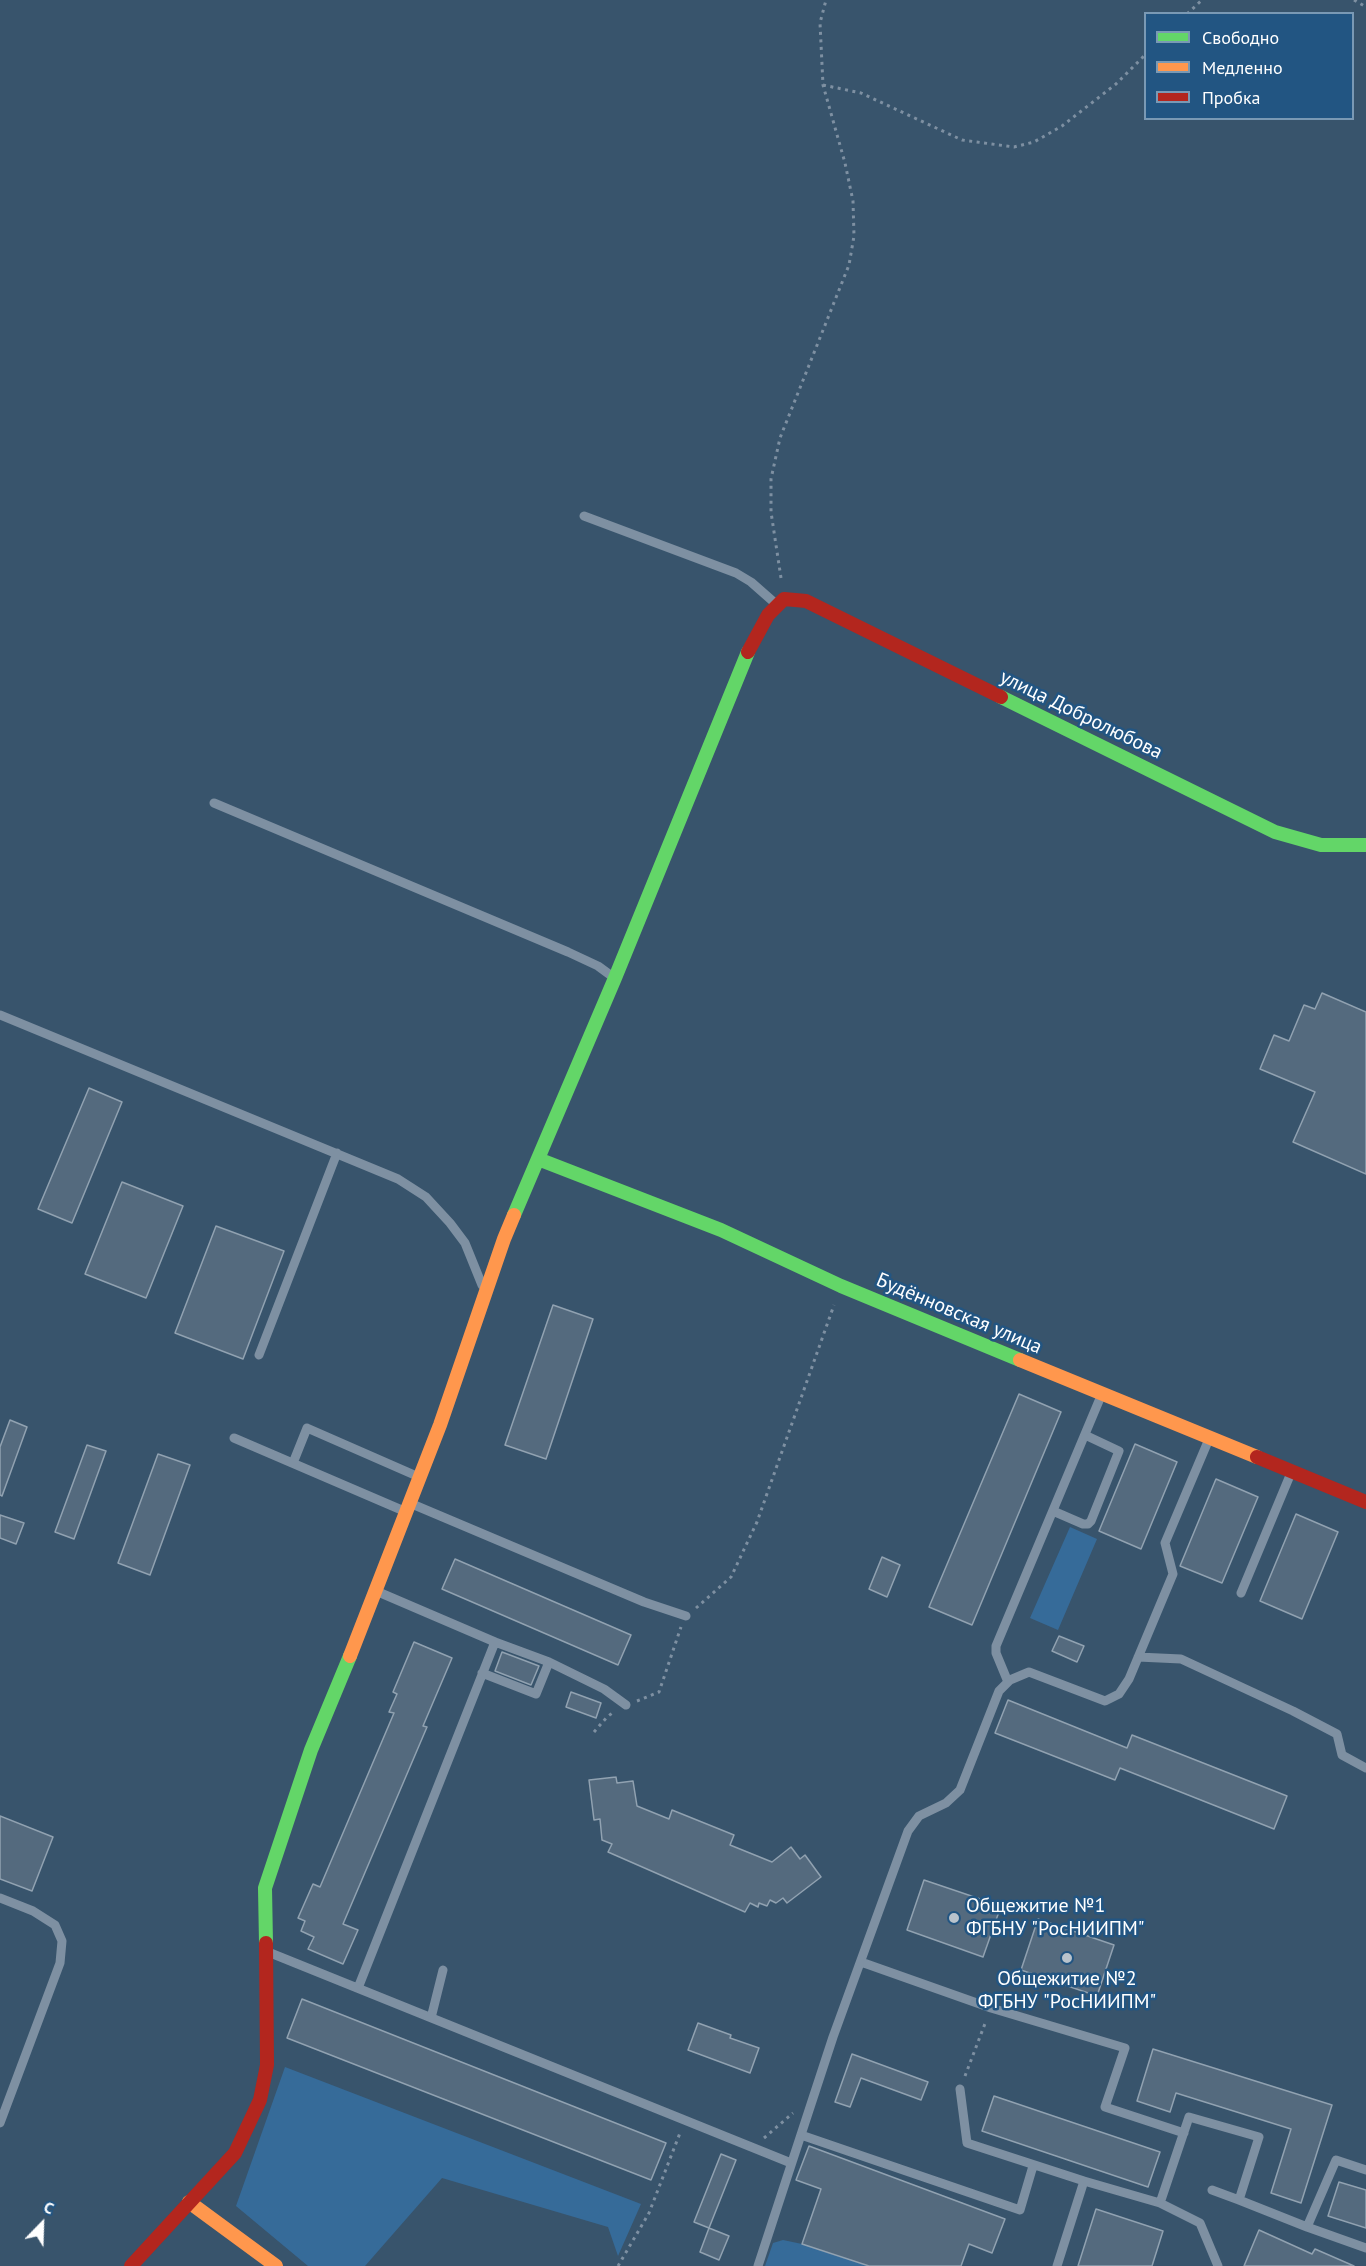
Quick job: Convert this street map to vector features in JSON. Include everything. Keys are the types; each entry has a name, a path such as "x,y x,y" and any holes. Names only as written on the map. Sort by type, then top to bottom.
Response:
{"street":[{"name":"улица Добролюбова","path":"781,603 806,601 828,611 862,630 1275,832 1321,845 1366,845"},
{"path":"131,2266 144,2257 189,2202 235,2153 260,2100 267,2065 265,1888 310,1750 420,1478 504,1239 615,978 750,646 768,615 781,603"},
{"name":"Будённовская улица","path":"538,1160 721,1230 841,1286 1366,1502"},
{"path":"189,2202 276,2266"}],"lane":[{"path":"584,516 736,573 781,603"},
{"path":"213,803 568,952 598,966 615,978"},
{"path":"0,1015 398,1179 426,1197 465,1243 485,1296"},
{"path":"259,1355 337,1153"},
{"path":"1008,1682 996,1653 996,1646 1102,1395"},
{"path":"293,1463 307,1428 420,1478"},
{"path":"1053,1511 1088,1524 1096,1510 1119,1451 1085,1435"},
{"path":"234,1438 644,1602 686,1616"},
{"path":"758,2266 833,2037 909,1831 919,1816 946,1803 960,1790 999,1691 1008,1682 1029,1672 1105,1701 1119,1694 1129,1679 1173,1574 1165,1543 1209,1439"},
{"path":"1241,1593 1291,1473"},
{"path":"376,1591 495,1642 549,1662 604,1689 626,1705"},
{"path":"358,1988 495,1642"},
{"path":"1138,1657 1180,1659 1293,1711 1337,1734 1342,1755 1366,1768"},
{"path":"482,1673 536,1694 549,1662"},
{"path":"0,1898 33,1911 55,1925 62,1941 60,1963 0,2123"},
{"path":"265,1951 791,2163"},
{"path":"861,1962 991,2008 1125,2048 1105,2107 1184,2133"},
{"path":"431,2018 443,1970"},
{"path":"960,2089 967,2143 1033,2166 1160,2203 1200,2223 1218,2266"},
{"path":"1160,2203 1189,2117 1259,2137 1239,2200"},
{"path":"801,2135 1020,2210 1033,2166"},
{"path":"1307,2227 1336,2160 1366,2170"},
{"path":"1057,2266 1084,2181"},
{"path":"1212,2190 1366,2248"}],"path":[{"path":"781,603 771,512 771,479 780,438 849,265 854,236 853,201 823,85 820,23 826,0"},
{"path":"1189,12 1202,0"},
{"path":"1354,0 1366,7"},
{"path":"823,85 861,93 962,140 1014,147 1035,142 1062,126 1116,84 1144,56"},
{"path":"594,1731 607,1717 626,1705 659,1692 686,1616 731,1577 736,1568 757,1522 841,1286"},
{"path":"960,2089 991,2008"},
{"path":"754,2148 782,2121 797,2110 811,2104"},
{"path":"618,2266 649,2213 685,2120"}],"shaded area":[{"path":"1070,1527 1097,1539 1058,1630 1030,1618"},
{"path":"285,2067 641,2204 618,2256 608,2227 442,2178 365,2266 308,2266 236,2206"},
{"path":"783,2240 869,2266 765,2266 773,2243"}],"building":[{"path":"1322,993 1366,1012 1366,1174 1293,1142 1315,1092 1260,1069 1274,1035 1289,1041 1304,1005 1315,1009"},
{"path":"89,1088 122,1102 72,1223 38,1209"},
{"path":"122,1182 183,1206 146,1298 85,1274"},
{"path":"216,1226 284,1251 243,1359 175,1333"},
{"path":"553,1305 593,1319 546,1459 505,1445"},
{"path":"1019,1394 1061,1412 972,1625 929,1607"},
{"path":"10,1420 27,1427 2,1496 0,1495 0,1447"},
{"path":"1135,1444 1177,1462 1141,1549 1099,1531"},
{"path":"87,1445 106,1451 74,1539 55,1532"},
{"path":"158,1454 190,1465 150,1575 118,1563"},
{"path":"1216,1479 1258,1497 1222,1583 1180,1566"},
{"path":"1296,1514 1338,1532 1302,1619 1260,1601"},
{"path":"0,1515 24,1523 16,1544 0,1538"},
{"path":"882,1557 900,1565 887,1597 869,1589"},
{"path":"455,1559 631,1635 618,1665 442,1589"},
{"path":"1059,1636 1084,1646 1077,1662 1052,1651"},
{"path":"414,1642 452,1658 423,1726 427,1727 343,1924 358,1930 343,1964 308,1949 314,1937 301,1931 305,1921 298,1918 313,1884 320,1887 394,1713 389,1712 397,1694 393,1692"},
{"path":"502,1652 539,1666 531,1685 495,1671"},
{"path":"571,1692 601,1703 596,1718 566,1707"},
{"path":"1008,1700 1127,1748 1132,1735 1287,1796 1274,1829 1120,1768 1115,1780 995,1733"},
{"path":"616,1777 617,1783 633,1781 637,1806 669,1819 672,1810 734,1835 730,1845 772,1862 791,1847 800,1859 805,1855 821,1877 787,1903 783,1898 776,1903 770,1900 767,1906 759,1903 758,1907 750,1903 745,1912 608,1852 612,1844 602,1840 600,1819 594,1820 589,1780"},
{"path":"0,1816 53,1837 32,1891 0,1879"},
{"name":"Общежитие №1 ФГБНУ \"РосНИИПМ\"","path":"924,1880 1001,1906 983,1957 907,1930"},
{"name":"Общежитие №2 ФГБНУ \"РосНИИПМ\"","path":"1038,1919 1114,1945 1097,1996 1021,1970"},
{"path":"302,1999 666,2143 651,2180 287,2038"},
{"path":"698,2023 759,2048 750,2073 688,2050"},
{"path":"1153,2049 1332,2105 1301,2203 1271,2193 1291,2129 1176,2093 1170,2112 1137,2101"},
{"path":"852,2054 928,2082 921,2100 861,2078 850,2107 835,2102"},
{"path":"994,2096 1160,2152 1148,2187 982,2131"},
{"path":"809,2146 1005,2219 992,2253 969,2244 961,2266 869,2266 802,2244 821,2189 796,2180"},
{"path":"721,2154 736,2160 709,2228 694,2222"},
{"path":"1339,2182 1366,2190 1366,2228 1328,2216"},
{"path":"1096,2209 1163,2231 1152,2266 1078,2266"},
{"path":"709,2228 729,2236 719,2260 700,2252"},
{"path":"1259,2230 1312,2254 1315,2249 1354,2266 1244,2266"}],"traffic: fast":[{"path":"514,1215 615,978 748,652"},
{"path":"1001,697 1275,832 1321,845 1366,845"},
{"path":"538,1159 721,1230 841,1286 1020,1360"},
{"path":"266,1943 265,1888 311,1750 350,1656"}],"traffic: slow":[{"path":"350,1656 440,1425 514,1215"},
{"path":"1020,1360 1257,1457"},
{"path":"189,2202 276,2266"}],"traffic: jam":[{"path":"748,652 768,615 784,599 806,601 1001,697"},
{"path":"1257,1457 1366,1502"},
{"path":"131,2266 235,2153 260,2100 267,2065 266,1943"}],"place":[{"name":"Общежитие №1 ФГБНУ \"РосНИИПМ\"","path":"954,1918"},
{"name":"Общежитие №2 ФГБНУ \"РосНИИПМ\"","path":"1067,1958"}]}
